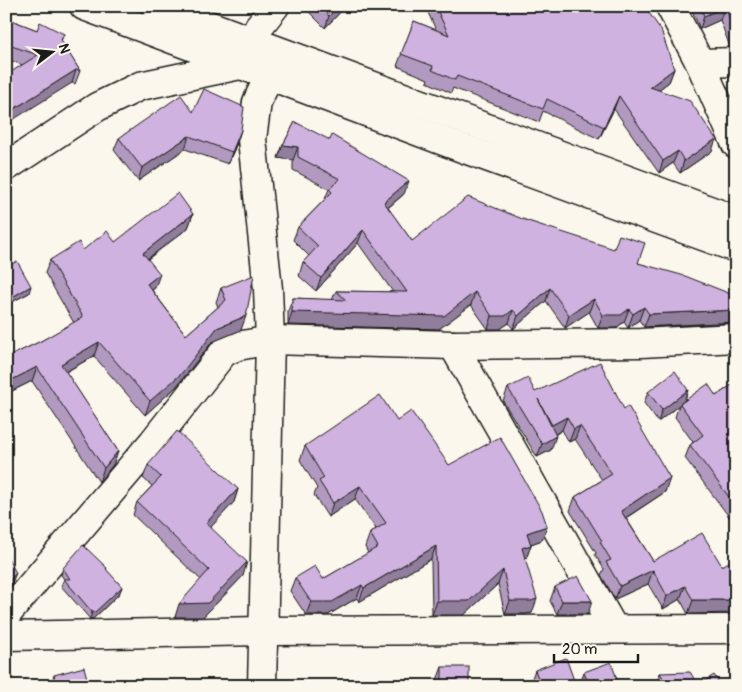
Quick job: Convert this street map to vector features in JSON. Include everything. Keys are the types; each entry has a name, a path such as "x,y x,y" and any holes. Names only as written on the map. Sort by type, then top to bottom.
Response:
{"street":[{"path":"84,6 257,34"},
{"path":"156,6 257,34 736,220"},
{"path":"210,6 257,34 269,76 257,102 252,138 268,289 270,340 262,686"},
{"path":"670,6 700,63 736,144"},
{"path":"6,167 97,107 257,34"},
{"path":"700,63 736,62"},
{"path":"269,76 736,248"},
{"path":"6,615 153,442 224,352 238,346 270,340 453,346 641,343 736,338"},
{"path":"453,346 614,629"},
{"path":"6,636 262,631 736,629"}],"building":[{"path":"320,6 339,6 329,16"},
{"path":"435,6 645,6 661,30 674,69 650,87 690,101 716,139 684,161 678,151 663,161 619,96 604,127 547,99 543,109 457,76 455,80 432,70 433,66 401,54 414,21 449,35"},
{"path":"700,6 736,6 736,34 725,7 704,16"},
{"path":"6,18 37,30 40,22 64,34 61,40 80,71 76,70 6,114 6,75 38,55 6,44"},
{"path":"204,89 244,107 241,130 232,152 189,136 142,168 119,138 181,95 193,112"},
{"path":"295,122 330,140 332,135 409,181 384,202 412,241 468,197 525,220 614,249 619,235 645,243 638,263 685,276 736,296 736,310 649,314 644,307 633,314 629,309 621,315 603,315 594,299 569,315 550,288 518,316 513,310 505,316 492,316 475,292 444,316 292,312 293,298 346,300 336,291 407,292 363,230 321,278 303,262 318,246 298,227 332,192 329,189 340,179 298,157 298,147 283,145"},
{"path":"178,193 193,214 143,253 160,274 147,284 186,335 226,300 221,288 254,275 246,316 217,328 181,374 150,401 99,342 61,364 118,451 104,468 37,367 6,383 6,358 83,317 50,260 79,242 83,250 107,231 115,242"},
{"path":"17,261 31,286 9,299 6,294 6,268"},
{"path":"600,362 624,409 628,406 670,478 621,511 653,561 702,533 722,566 736,558 736,600 693,600 685,586 667,596 653,570 620,586 606,562 611,560 600,542 602,541 575,497 612,474 580,426 574,429 567,417 552,425 538,399 556,436 542,444 508,388 528,378 535,392"},
{"path":"675,371 688,390 662,410 648,392"},
{"path":"736,382 735,505 690,445 703,435 680,404 708,384 716,396"},
{"path":"380,395 397,421 411,411 449,465 500,437 542,511 547,526 527,533 531,545 522,548 537,599 531,601 510,601 503,570 469,601 437,601 436,546 364,588 362,585 332,602 311,602 295,578 315,566 323,579 378,547 370,533 386,523 360,486 333,503 319,481 324,478 305,446"},
{"path":"177,431 238,489 206,523 247,562 208,603 179,604 209,570 137,502 161,477 148,465"},
{"path":"83,545 107,568 122,587 95,612 92,612 64,579 70,579 63,568"},
{"path":"6,554 16,573 6,584"},
{"path":"578,576 592,601 562,601 555,587"},
{"path":"566,658 576,686 541,686 535,670"},
{"path":"611,662 618,682 608,686 589,686 584,672"},
{"path":"84,667 89,686 56,686 54,675"},
{"path":"442,667 469,667 469,686 442,686"},
{"path":"690,672 698,685 714,675 721,686 668,686 660,673"}]}
